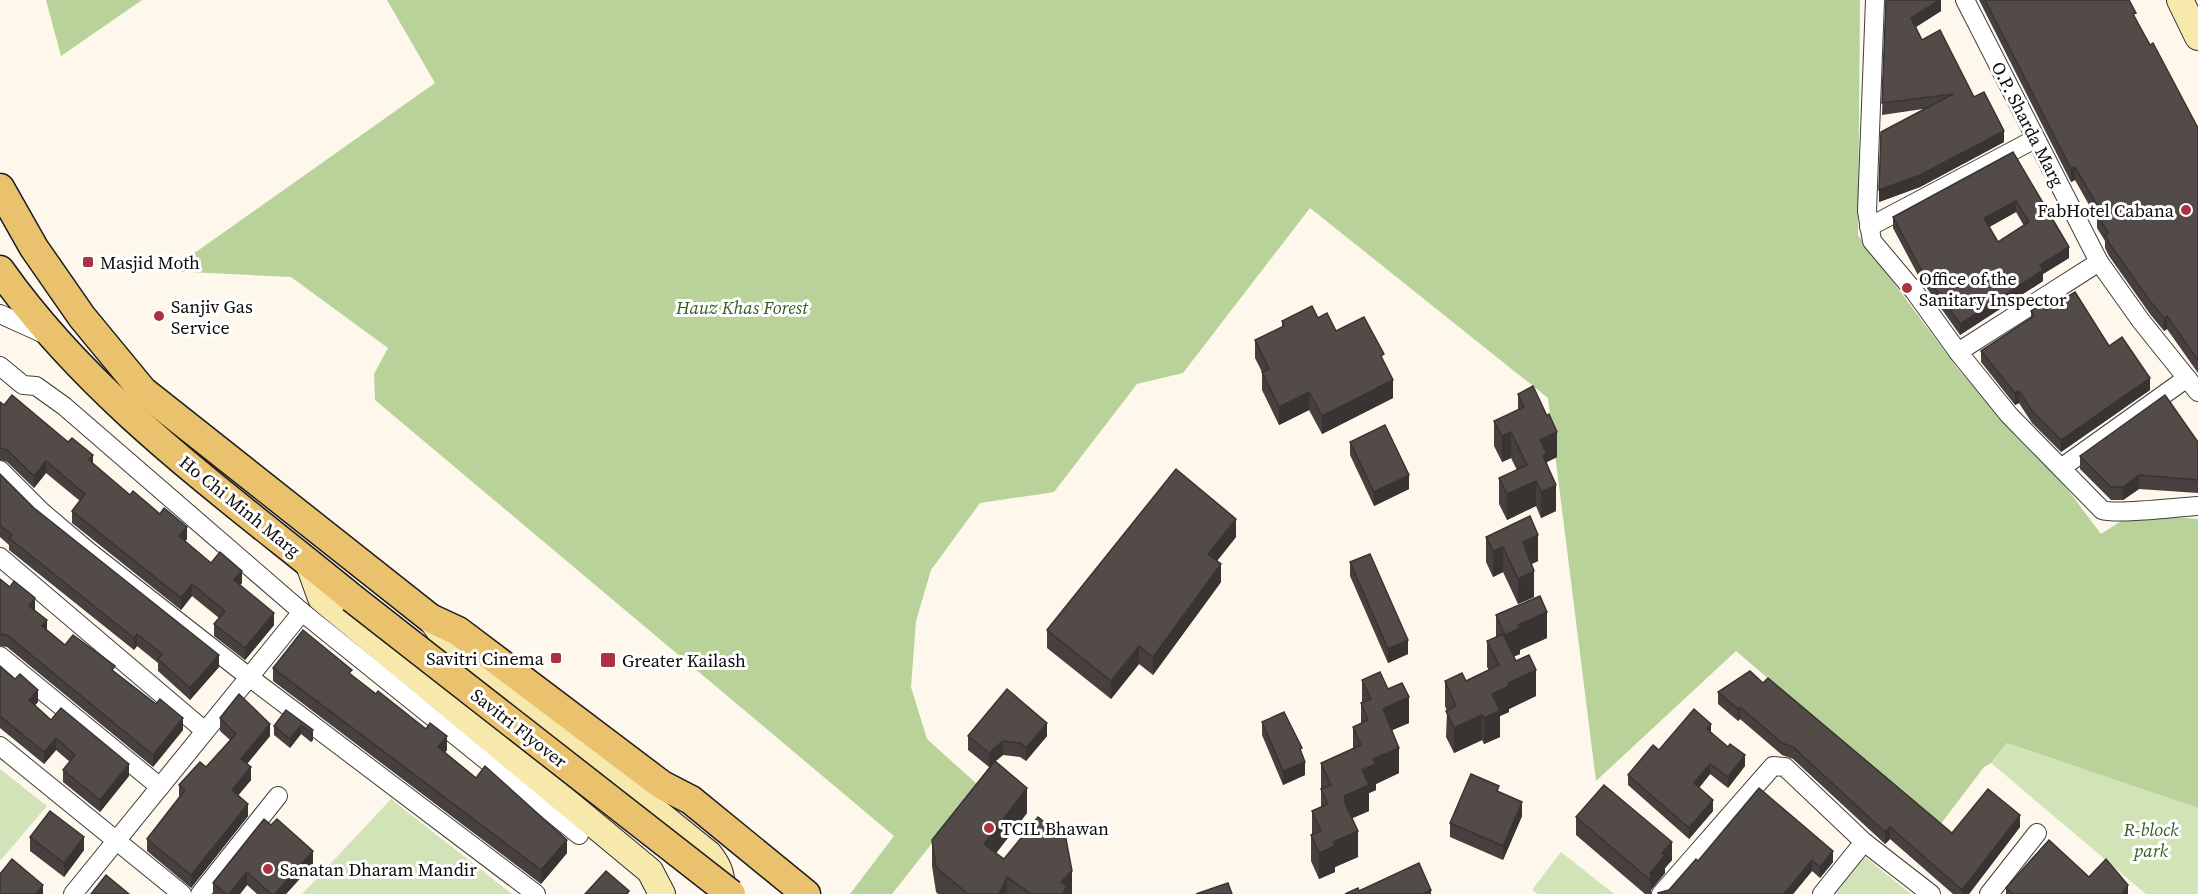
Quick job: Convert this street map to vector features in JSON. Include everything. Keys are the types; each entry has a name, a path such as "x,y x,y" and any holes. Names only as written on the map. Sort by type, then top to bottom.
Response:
{"main road":[{"name":"Ho Chi Minh Marg","path":"0,188 34,248 82,317 143,391 430,618 458,631 662,786 691,800 806,894"},
{"name":"Ho Chi Minh Marg","path":"0,270 51,338 87,376 134,420 308,562"},
{"name":"Savitri Flyover","path":"308,562 731,894"}],"street":[{"path":"1875,0 1870,72 1867,211 1872,241 1914,291 1958,352 2009,415 2102,510 2113,513 2198,506"},
{"name":"O.P. Sharda Marg","path":"1965,0 2099,262 2141,321 2192,385"},
{"path":"2180,0 2198,37"},
{"path":"1869,227 2035,139"},
{"path":"1958,352 2099,262"},
{"path":"0,314 51,338"},
{"path":"0,366 23,385 36,386 64,406 302,612 579,835"},
{"path":"2061,468 2192,385"},
{"path":"0,470 42,512 88,551 249,677 536,894"},
{"path":"0,557 205,731"},
{"name":"Ho Chi Minh Marg","path":"308,562 321,598 650,871 662,894"},
{"path":"73,894 302,612"},
{"name":"Ho Chi Minh Marg","path":"430,618 449,644 709,854 720,870 722,880 720,894"},
{"path":"0,656 160,787"},
{"path":"0,746 182,894"},
{"path":"1661,894 1773,766 1785,767 1864,842 1931,894"},
{"path":"570,803 579,808 590,809 600,805 608,798 611,787 610,777 604,767"},
{"path":"200,894 278,796"},
{"path":"1989,894 2037,833"},
{"path":"1822,894 1864,842"}],"green space":[{"path":"46,0 142,0 61,56"},
{"name":"Hauz Khas Forest","path":"387,0 1860,0 1858,235 1958,369 2068,490 2101,534 2132,514 2198,519 2198,808 2007,743 1991,763 1984,767 1940,825 1736,651 1596,781 1548,398 1310,208 1183,373 1137,384 1054,492 980,503 931,570 916,621 911,687 927,739 978,785 892,894 850,894 894,836 375,400 374,374 388,348 291,277 169,271 435,83"},
{"name":"R-block park","path":"2007,743 2198,808 2198,894 2146,894 1991,763"},
{"path":"0,769 47,806 0,861"},
{"path":"391,799 512,894 302,894"},
{"path":"1561,852 1614,894 1538,894 1532,890"},
{"path":"1864,856 1911,894 1834,894"}],"building":[{"path":"1886,0 1940,0 1911,18 1922,40 1940,30 1974,97 1984,92 2004,131 1920,175 1879,190 1881,132 1953,94 1882,103"},
{"path":"1985,0 2129,0 2136,13 2133,14 2150,45 2153,43 2198,128 2198,360 2167,316 2164,318 2150,301 2109,243 2105,235 2108,233 2097,214 2101,212 2075,167 2071,169"},
{"path":"2013,152 2069,247 2040,265 2043,270 1960,324 1919,266 1893,217","holes":["2016,201 2029,222 1998,242 1984,218"]},
{"path":"2075,292 2109,346 2122,337 2150,378 2061,440 2032,411 2019,391 2015,393 1981,351 2034,316 2031,311 2042,304 2046,310"},
{"path":"1312,306 1318,318 1327,313 1336,331 1364,317 1384,354 1381,356 1393,380 1322,416 1309,392 1279,407 1262,372 1269,369 1255,340 1284,326 1282,321"},
{"path":"1533,386 1557,432 1540,440 1547,454 1543,456 1556,485 1541,492 1536,481 1507,494 1499,478 1527,465 1511,432 1502,436 1494,421 1524,407 1518,394"},
{"path":"12,395 68,442 72,438 93,455 89,460 130,495 133,491 160,514 164,508 187,527 179,536 211,563 220,552 242,571 234,580 274,613 245,648 214,624 225,611 192,584 181,598 72,511 85,494 46,461 34,476 7,450 0,448 0,402 4,405"},
{"path":"2165,395 2198,442 2198,480 2139,475 2123,487 2111,487 2080,456"},
{"path":"1385,425 1409,475 1374,492 1350,442"},
{"path":"1176,469 1236,519 1208,554 1221,564 1153,657 1139,646 1111,681 1047,630"},
{"path":"0,474 34,508 219,655 190,688 158,659 162,654 137,634 134,638 9,538 12,535 0,525"},
{"path":"1530,516 1538,535 1523,542 1534,571 1518,579 1503,547 1493,551 1486,537"},
{"path":"1370,554 1408,640 1388,649 1350,562"},
{"path":"0,579 10,587 14,581 35,598 29,606 47,620 42,626 65,645 73,635 115,666 112,670 156,704 160,699 183,718 153,755 7,635 0,634"},
{"path":"1540,596 1547,612 1518,625 1520,628 1505,635 1496,615"},
{"path":"303,630 352,670 349,673 376,694 378,691 426,729 430,723 447,736 438,747 476,778 485,766 567,840 541,870 273,668"},
{"path":"1503,634 1516,661 1529,655 1536,670 1508,683 1509,686 1492,694 1500,711 1484,718 1482,715 1454,728 1446,711 1456,706 1445,681 1462,673 1466,681 1499,665 1487,641"},
{"path":"0,666 15,679 20,674 38,690 29,700 51,720 61,708 129,764 100,800 63,770 75,755 56,738 44,752 0,716"},
{"path":"1750,671 1763,683 1768,678 1952,833 1988,789 2020,815 1962,890 1890,827 1885,832 1793,747 1782,743 1740,707 1738,709 1718,692"},
{"path":"1380,672 1388,689 1402,683 1409,697 1383,709 1399,748 1373,759 1376,764 1362,770 1369,785 1344,796 1346,800 1344,801 1358,831 1333,842 1335,846 1319,853 1311,835 1321,831 1312,811 1328,804 1321,789 1331,785 1321,763 1361,745 1353,727 1368,720 1361,703 1371,699 1362,680"},
{"path":"1007,689 1047,723 1026,748 1020,743 1003,741 989,753 968,736"},
{"path":"239,694 270,724 241,759 251,767 232,790 248,804 191,875 147,839 185,790 179,785 200,762 206,767 236,734 220,718"},
{"path":"1694,709 1711,724 1707,729 1728,747 1730,744 1745,755 1728,777 1710,764 1694,783 1713,800 1689,828 1628,775 1653,745 1659,750"},
{"path":"286,710 313,730 311,733 301,725 290,739 274,726"},
{"path":"1284,712 1302,748 1300,749 1305,762 1283,771 1262,722"},
{"path":"995,761 1027,788 984,844 1004,859 1038,817 1066,839 1072,871 1061,882 1067,887 1062,894 1031,894 1007,877 999,894 968,894 936,867 932,840"},
{"path":"1471,774 1499,786 1497,791 1522,802 1503,846 1450,823"},
{"path":"1604,785 1672,842 1662,853 1665,855 1650,873 1651,881 1576,817"},
{"path":"1759,788 1833,851 1820,867 1812,860 1784,894 1659,894 1669,890 1696,859 1698,861"},
{"path":"50,811 84,837 64,863 30,837"},
{"path":"264,819 271,825 277,819 313,851 275,894 271,894 247,872 229,894 226,894 213,883"},
{"path":"2049,840 2089,877 2106,859 2128,885 2122,894 2013,894 2006,888"},
{"path":"12,859 43,885 36,894 0,894 0,874"},
{"path":"1419,863 1431,890 1422,894 1345,894 1358,888 1359,891"},
{"path":"606,871 629,891 627,894 585,894"},
{"path":"106,875 129,894 91,894"},
{"path":"1228,883 1232,894 1196,894"}],"place":[{"name":"FabHotel Cabana","path":"2186,210"},
{"name":"Masjid Moth","path":"88,262"},
{"name":"Office of the Sanitary Inspector","path":"1907,288"},
{"name":"Sanjiv Gas Service","path":"159,316"},
{"name":"Savitri Cinema","path":"556,658"},
{"name":"Greater Kailash","path":"608,660"},
{"name":"TCIL Bhawan","path":"989,828"},
{"name":"Sanatan Dharam Mandir","path":"268,869"}]}
